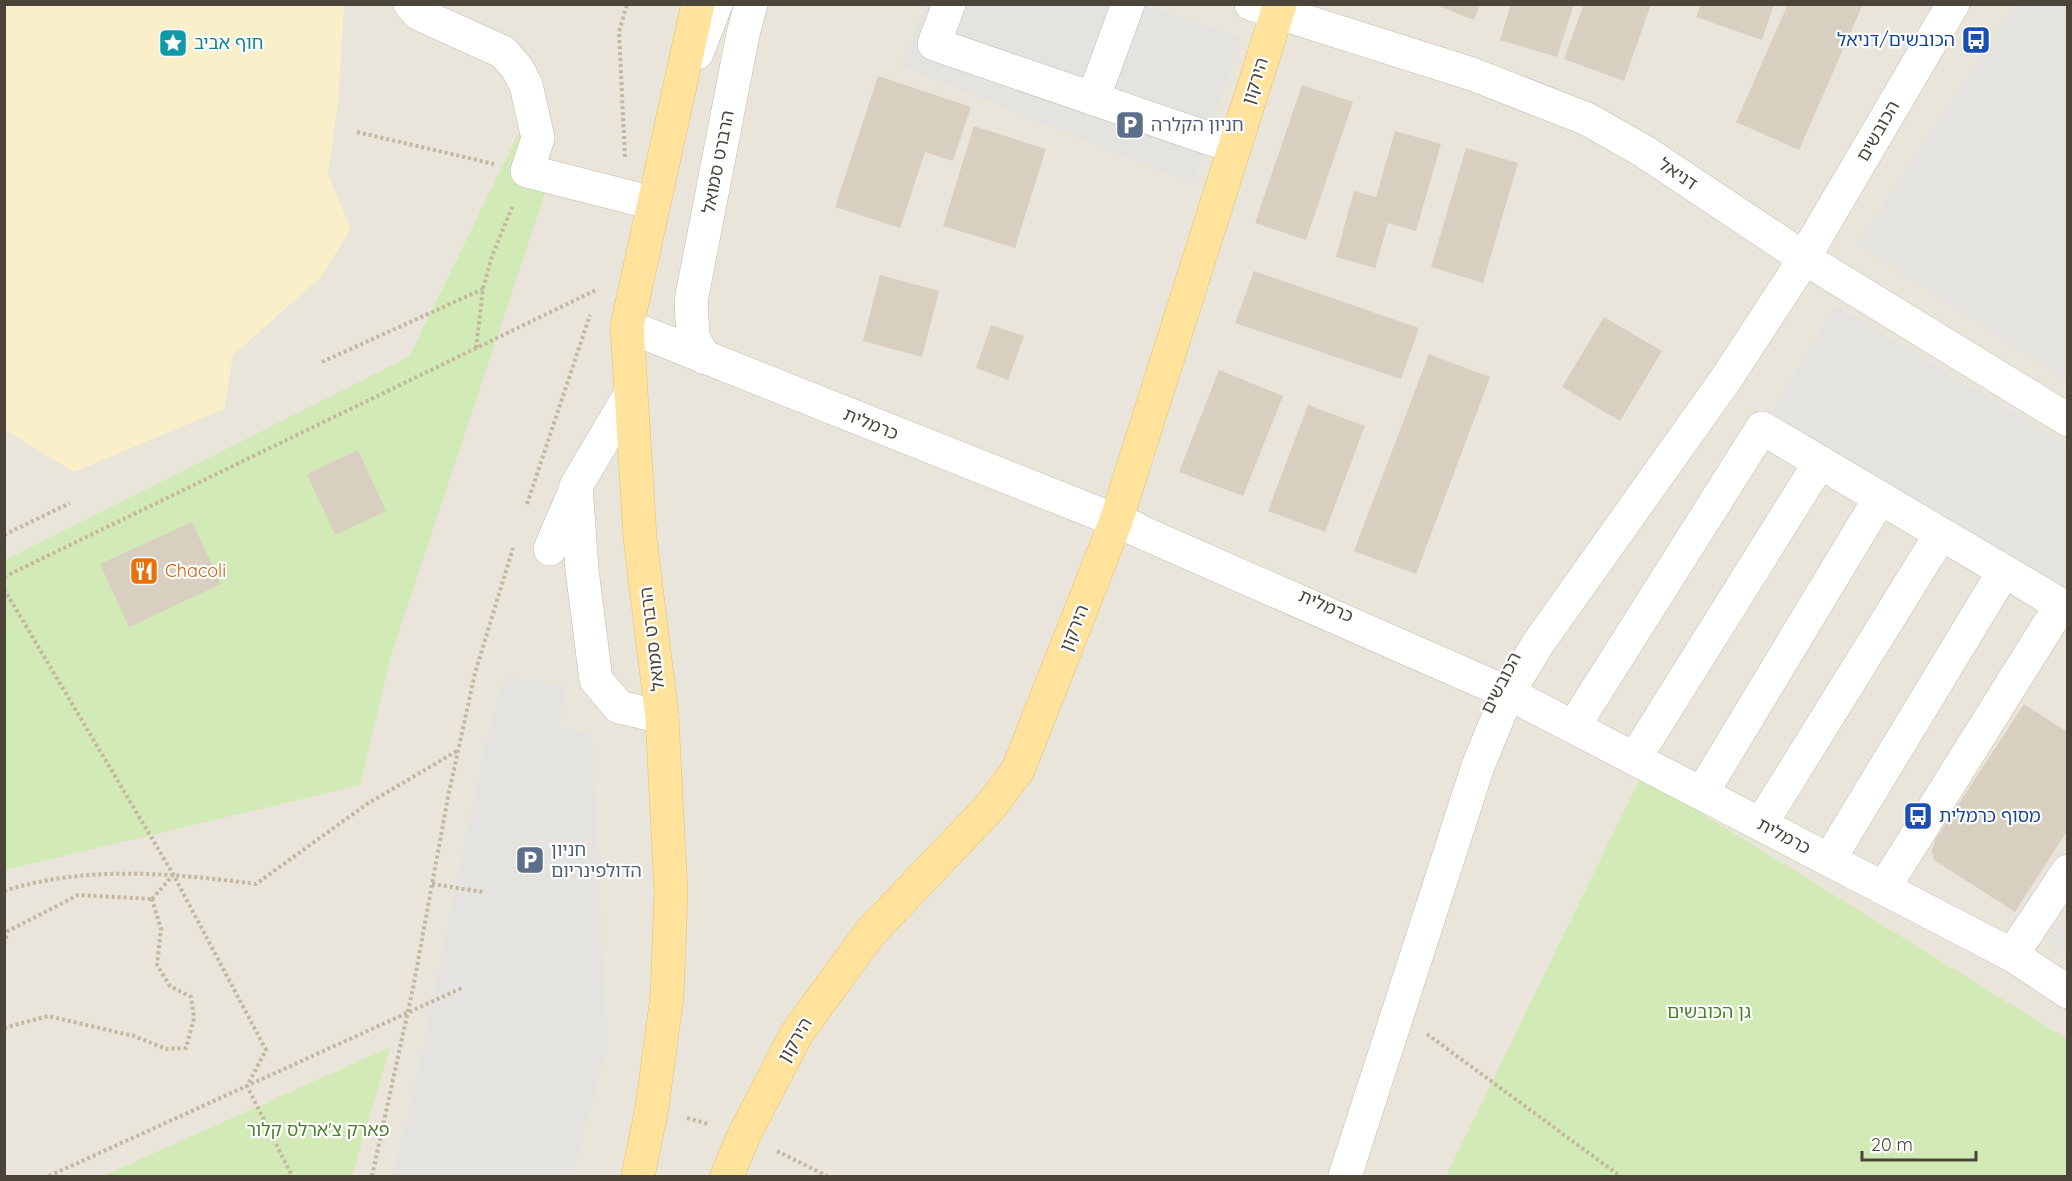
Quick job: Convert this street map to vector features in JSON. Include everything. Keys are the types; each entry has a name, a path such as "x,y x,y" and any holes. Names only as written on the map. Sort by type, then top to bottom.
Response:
{"main road":[{"name":"הרברט סמואל","path":"638,1176 652,1108 667,996 671,894 662,717 640,538 627,326 640,200 677,104 698,4"},
{"name":"הירקון","path":"727,1176 744,1135 797,1033 870,933 990,807 1018,770 1116,522 1234,147 1270,7"}],"street":[{"path":"410,4 419,14 503,52 517,68 526,85 538,138 527,171 640,200"},
{"name":"הרברט סמואל","path":"677,104 716,4"},
{"path":"949,4 934,44 1234,147"},
{"path":"1093,99 1128,4"},
{"name":"הכובשים","path":"1332,1176 1465,766 1527,636 1703,388 1804,258 1953,4"},
{"name":"דניאל","path":"1270,7 1472,74 1587,118 1645,152 1804,258 2067,420"},
{"name":"הרברט סמואל","path":"705,358 693,338 691,301 744,14"},
{"name":"כרמלית","path":"627,326 1116,522 1502,690 2012,955 2067,992"},
{"path":"550,549 576,486 630,395"},
{"path":"1574,726 1762,428 2064,607 1884,888"},
{"path":"1635,758 1820,462"},
{"path":"576,486 582,570 596,680 619,707 662,717"},
{"path":"1702,794 1880,498"},
{"path":"1761,824 1941,534"},
{"path":"1829,860 2004,571"},
{"name":"הכובשים","path":"1345,1176 1502,690"},
{"path":"2012,955 2067,871"}],"path":[{"path":"627,4 619,32 640,200"},
{"path":"357,132 527,171 492,256 483,289 476,348"},
{"path":"596,297 603,279"},
{"path":"322,362 483,289"},
{"path":"4,577 600,289"},
{"path":"525,510 568,375 593,306"},
{"path":"4,535 70,503"},
{"path":"372,1176 408,1013 475,673 515,544"},
{"path":"4,589 173,874 266,1050 247,1086"},
{"path":"4,891 75,874 173,874 256,884 367,804 458,751"},
{"path":"152,899 173,874"},
{"path":"432,884 483,892"},
{"path":"4,944 8,931 78,895 152,899"},
{"path":"4,1028 48,1016 134,1036 166,1049 186,1048 194,1018 191,998 170,986 157,965 161,929 152,899"},
{"path":"49,1176 464,987"},
{"path":"1398,1013 1620,1176"},
{"path":"247,1086 292,1176"}],"shaded area":[{"path":"5,5 2067,5 2067,1176 5,1176"},
{"name":"חניון הקלרה","path":"924,5 1147,5 1242,38 1193,184 901,66"},
{"path":"2015,5 2067,5 2067,381 1857,244"},
{"path":"1835,306 2067,445 2067,609 1762,428"},
{"name":"חניון הדולפינריום","path":"505,676 566,685 559,727 592,733 607,1048 572,1176 392,1176 410,1110 486,740"},
{"path":"2067,916 2067,955 2049,943"}],"green space":[{"path":"524,122 548,184 392,652 360,785 5,870 5,560 409,357"},
{"name":"גן הכובשים","path":"1641,776 2067,1039 2067,1176 1446,1176"},
{"name":"פארק צ'ארלס קלור","path":"390,1047 352,1176 103,1176"}],"sand":[{"path":"4,5 344,5 338,102 328,174 351,229 320,278 233,355 224,409 74,472 5,430"}],"building":[{"path":"1433,4 1480,4 1474,20"},
{"path":"1511,4 1574,4 1557,57 1500,40"},
{"path":"1584,4 1651,4 1624,81 1564,59"},
{"path":"1701,4 1774,4 1762,40 1696,17"},
{"path":"1788,4 1863,4 1799,150 1736,122"},
{"path":"878,76 971,107 953,161 925,152 900,228 835,207"},
{"path":"1302,85 1353,102 1306,240 1255,223"},
{"path":"974,126 1046,149 1015,248 943,226"},
{"path":"1395,131 1441,144 1416,231 1388,223 1375,268 1336,257 1354,191 1376,197"},
{"path":"1466,148 1518,163 1483,283 1431,267"},
{"path":"1254,271 1419,328 1401,379 1235,323"},
{"path":"880,275 939,291 922,357 863,341"},
{"path":"1604,317 1662,351 1620,421 1562,387"},
{"path":"991,325 1024,336 1008,380 976,368"},
{"path":"1429,354 1490,377 1416,574 1354,551"},
{"path":"1219,370 1283,396 1243,496 1179,472"},
{"path":"1308,405 1365,426 1325,532 1268,511"},
{"path":"358,450 386,511 335,535 307,474"},
{"path":"192,522 221,584 129,627 100,564"},
{"path":"2024,704 2067,732 2067,831 2015,912 1934,860 1932,850 1935,840"}],"place":[{"name":"הכובשים/דניאל","path":"1976,40"},
{"name":"חוף אביב","path":"173,43"},
{"name":"חניון הקלרה","path":"1130,125"},
{"name":"Chacoli","path":"144,571"},
{"name":"מסוף כרמלית","path":"1918,816"},
{"name":"חניון הדולפינריום","path":"530,860"}]}
